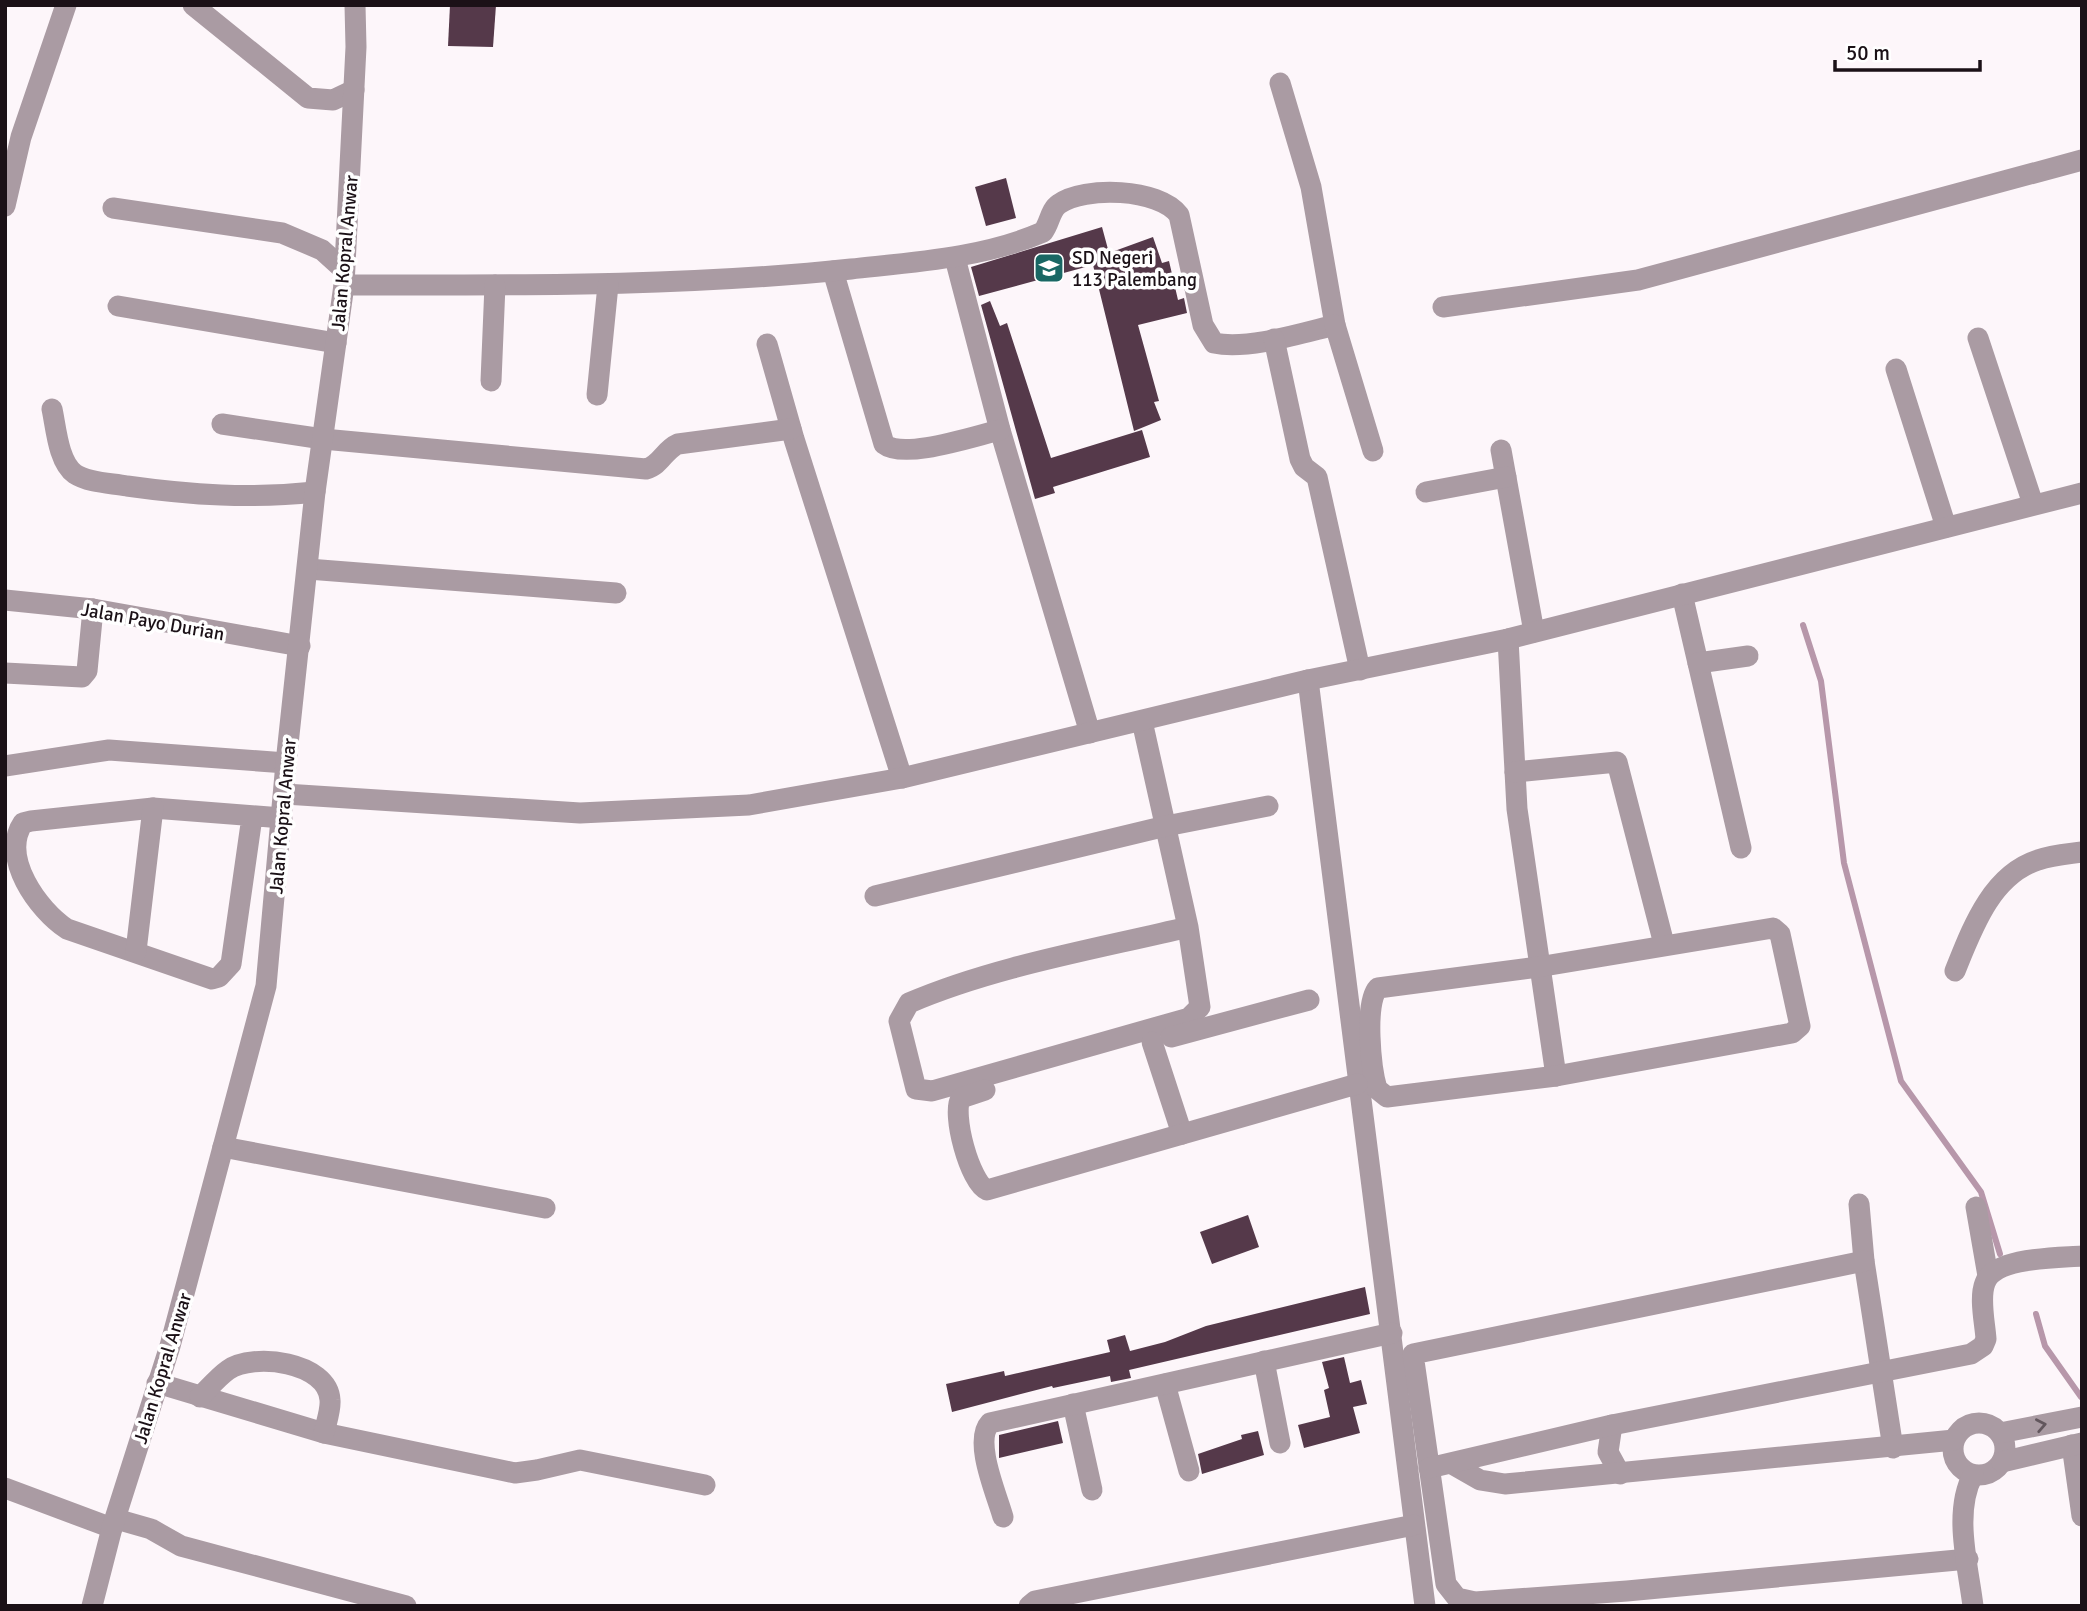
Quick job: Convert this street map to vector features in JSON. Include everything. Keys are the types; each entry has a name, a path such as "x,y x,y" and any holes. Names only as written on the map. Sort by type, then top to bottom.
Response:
{"street":[{"path":"5,206 21,137 66,5"},
{"path":"193,5 311,100 333,100 354,90"},
{"name":"Jalan Kopral Anwar","path":"92,1606 114,1524 170,1346 266,986 286,763 315,492 344,276 350,200 355,5"},
{"path":"1280,83 1311,187 1335,325 1373,451"},
{"path":"1443,307 1637,280 2082,160"},
{"path":"113,208 282,233 322,250 344,276 495,285 608,285 833,271 955,258 1043,232 1055,208 1063,201 1114,191 1129,191 1169,204 1179,215 1203,325 1214,343 1225,345 1274,339 1335,325"},
{"path":"955,258 1000,430 1090,733"},
{"path":"833,271 884,444 890,449 906,451 1000,430"},
{"path":"491,381 495,285"},
{"path":"597,395 608,285"},
{"path":"118,306 336,343"},
{"path":"1978,338 2033,505"},
{"path":"1274,339 1300,458 1304,467 1317,477 1360,670"},
{"path":"767,344 791,429 902,778"},
{"path":"1896,369 1946,527"},
{"path":"51,409 64,460 74,474 94,481 209,496 260,498 315,492"},
{"path":"222,424 323,439 646,469 656,465 669,449 678,444 791,429"},
{"path":"1501,450 1534,632"},
{"path":"1426,492 1506,477"},
{"path":"285,794 580,813 749,805 902,778 1308,680 1508,639 2082,493"},
{"path":"308,569 616,593"},
{"path":"1682,594 1741,848"},
{"name":"Jalan Payo Durian","path":"5,600 93,609 300,646"},
{"path":"5,673 82,677 87,671 93,609"},
{"path":"1508,639 1515,772 1538,967 1556,1076"},
{"path":"1698,663 1748,656"},
{"path":"1308,680 1425,1606"},
{"path":"1142,721 1188,927 1202,999 1200,1007 1189,1018 932,1091 916,1089 900,1021 909,1003 930,994 1051,960 1188,927"},
{"path":"5,766 109,750 286,763"},
{"path":"1515,772 1617,762 1664,944"},
{"path":"875,896 1166,826 1268,806"},
{"path":"252,817 231,964 226,971 212,979 67,929 35,902 15,846 23,823 153,808 282,818"},
{"path":"136,951 153,808"},
{"path":"1955,971 1978,916 1998,887 2016,870 2038,860 2082,852"},
{"path":"1776,929 1780,934 1799,1028 1792,1033 1556,1076 1387,1097 1377,1089 1370,1008 1373,993 1378,988 1538,967 1664,944 1776,929"},
{"path":"1309,1000 1152,1042 961,1098 957,1109 963,1142 977,1183 987,1190 1357,1084"},
{"path":"1152,1042 1182,1134"},
{"path":"223,1147 545,1208"},
{"path":"1859,1204 1864,1261 1893,1448"},
{"path":"1976,1208 1988,1276"},
{"path":"1429,1468 1612,1425 1978,1352 1986,1339 1983,1286 1988,1276 2012,1263 2082,1256"},
{"path":"1864,1261 1413,1354 1446,1584 1457,1598 1475,1602 1968,1559"},
{"path":"1003,1517 982,1444 985,1429 990,1423 1392,1333"},
{"path":"200,1397 229,1369 240,1365 274,1361 299,1367 316,1374 325,1385 330,1400 324,1433"},
{"path":"1264,1361 1280,1443"},
{"path":"157,1383 324,1433 515,1472 580,1460 705,1485"},
{"path":"1165,1384 1189,1471"},
{"path":"1073,1404 1092,1490"},
{"path":"2000,1433 2082,1417"},
{"path":"1452,1464 1480,1480 1493,1483 1620,1474 1954,1440 1965,1427 1973,1424 1990,1425 2000,1433 2006,1445 2003,1462"},
{"path":"1612,1425 1608,1452 1620,1474"},
{"path":"1954,1440 1955,1460 1973,1475 1990,1474 2003,1462 2077,1444 2082,1516"},
{"path":"1973,1475 1964,1491 1963,1508 1973,1606"},
{"path":"5,1488 114,1524 151,1529 181,1546 403,1605"},
{"path":"1029,1606 1035,1601 1414,1525"}],"building":[{"path":"450,5 496,5 493,47 448,46"},
{"path":"1006,178 1016,218 986,226 975,187"},
{"path":"1102,227 1109,253 1153,237 1162,263 1169,261 1178,300 1184,298 1187,313 1138,325 1159,401 1154,402 1161,420 1134,431 1093,265 979,296 971,267"},
{"path":"990,301 1000,326 1007,323 1051,458 1142,430 1150,457 1053,487 1055,493 1035,499 981,305"},
{"path":"1248,1215 1259,1247 1212,1264 1200,1232"},
{"path":"1365,1287 1370,1314 1129,1370 1131,1378 1111,1382 1110,1376 1053,1388 1052,1386 952,1412 946,1384 1004,1371 1005,1376 1110,1352 1107,1340 1125,1335 1130,1351 1165,1342 1206,1326"},
{"path":"1344,1357 1350,1383 1361,1380 1367,1404 1353,1407 1360,1433 1304,1448 1298,1425 1330,1417 1324,1390 1329,1388 1322,1362"},
{"path":"1058,1421 1063,1443 999,1458 999,1435"},
{"path":"1258,1431 1264,1455 1202,1474 1198,1454 1242,1439 1241,1435"}],"waterway":[{"path":"1803,625 1821,681 1844,863 1901,1081 1981,1192 2000,1254"},
{"path":"2036,1314 2045,1346 2081,1397"}],"place":[{"name":"SD Negeri 113 Palembang","path":"1049,268"}]}
